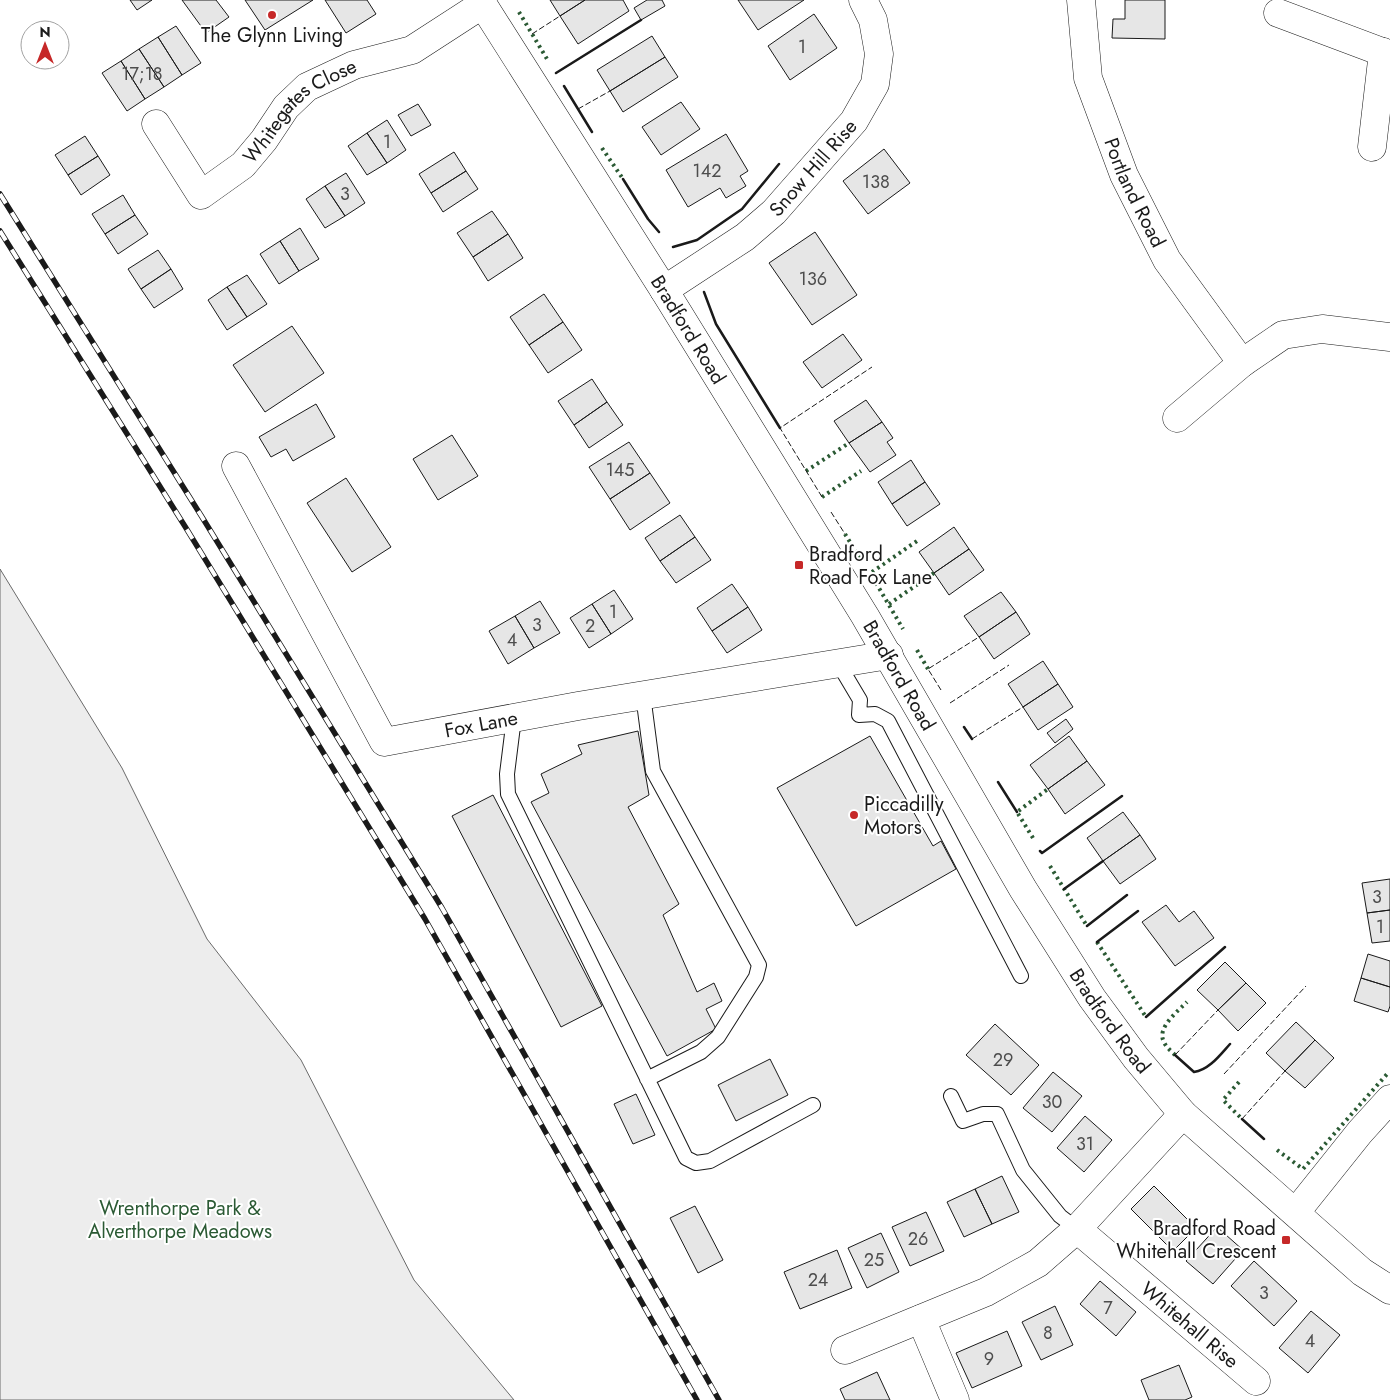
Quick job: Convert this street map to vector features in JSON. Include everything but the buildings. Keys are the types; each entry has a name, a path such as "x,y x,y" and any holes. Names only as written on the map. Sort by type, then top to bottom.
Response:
{"street":[{"name":"Snow Hill Rise","path":"664,290 744,237 774,212 854,120 876,84 879,54 873,20 862,0"},
{"name":"Portland Road","path":"1081,0 1088,78 1124,176 1167,260 1242,363"},
{"name":"Bradford Road","path":"481,2 664,290 889,655 1033,906 1092,998 1130,1051 1183,1114 1362,1272 1390,1290"},
{"name":"Whitegates Close","path":"156,124 200,196 243,165 264,140 286,107 307,87 354,65 412,50 481,2"},
{"path":"1278,13 1386,54 1372,147"},
{"path":"1177,418 1242,363 1283,335 1322,329 1390,337"},
{"name":"Fox Lane","path":"236,466 384,742 643,695 889,655"},
{"path":"1296,1212 1360,1132 1390,1100"},
{"path":"845,1350 986,1292 1038,1263 1077,1228 1183,1114"},
{"name":"Whitehall Rise","path":"1077,1228 1256,1382"},
{"path":"921,1319 955,1400"}],"lane":[{"path":"838,663 860,700 859,715 874,714 888,721 1021,976"},
{"path":"643,695 653,771 758,965 756,977 718,1037 701,1052 647,1079"},
{"path":"514,718 507,774 508,794 686,1158 696,1163 710,1161 813,1105"},
{"path":"951,1096 964,1121 983,1114 997,1114 1023,1170 1060,1216 1077,1228"}],"shaded area":[{"name":"Wrenthorpe Park & Alverthorpe Meadows","path":"0,569 122,768 207,939 301,1060 414,1280 514,1400 0,1400"}],"railway":[{"path":"0,194 202,517 442,908 719,1400"},
{"path":"0,231 186,528 425,919 697,1400"}],"hedge":[{"path":"519,12 547,59"},
{"path":"602,148 623,179"},
{"path":"806,471 849,443"},
{"path":"822,497 861,471"},
{"path":"845,534 861,560"},
{"path":"872,572 917,541"},
{"path":"889,604 934,573"},
{"path":"876,583 903,629"},
{"path":"917,650 928,669"},
{"path":"1033,838 1017,812 1048,789"},
{"path":"1050,866 1087,926"},
{"path":"1097,942 1146,1017"},
{"path":"1175,1055 1165,1044 1162,1037 1163,1031 1169,1020 1187,1002"},
{"path":"1277,1150 1303,1169 1388,1073"},
{"path":"1239,1082 1223,1100 1242,1119"}],"fence":[{"path":"532,34 560,16"},
{"path":"578,109 610,91"},
{"path":"822,497 780,428 872,367"},
{"path":"831,512 845,534"},
{"path":"941,690 928,669 979,637"},
{"path":"950,703 1009,665"},
{"path":"972,739 1023,707"},
{"path":"1224,1074 1306,986"},
{"path":"1175,1055 1218,1010"},
{"path":"1242,1119 1285,1071"}],"wall":[{"path":"556,73 641,20"},
{"path":"564,86 592,132"},
{"path":"673,247 697,240 742,209 779,164"},
{"path":"623,179 648,219 659,232"},
{"path":"704,292 716,324 780,428"},
{"path":"964,727 972,739"},
{"path":"998,782 1017,812"},
{"path":"1040,851 1042,853 1122,796"},
{"path":"1064,889 1103,861"},
{"path":"1087,926 1127,895"},
{"path":"1097,942 1138,911"},
{"path":"1146,1017 1225,947"},
{"path":"1175,1055 1194,1072 1209,1065 1230,1044"},
{"path":"1242,1119 1264,1139"}],"place":[{"name":"The Glynn Living","path":"272,15"},
{"name":"Bradford Road Fox Lane","path":"799,565"},
{"name":"Piccadilly Motors","path":"854,815"},
{"name":"Bradford Road Whitehall Crescent","path":"1286,1240"}]}
